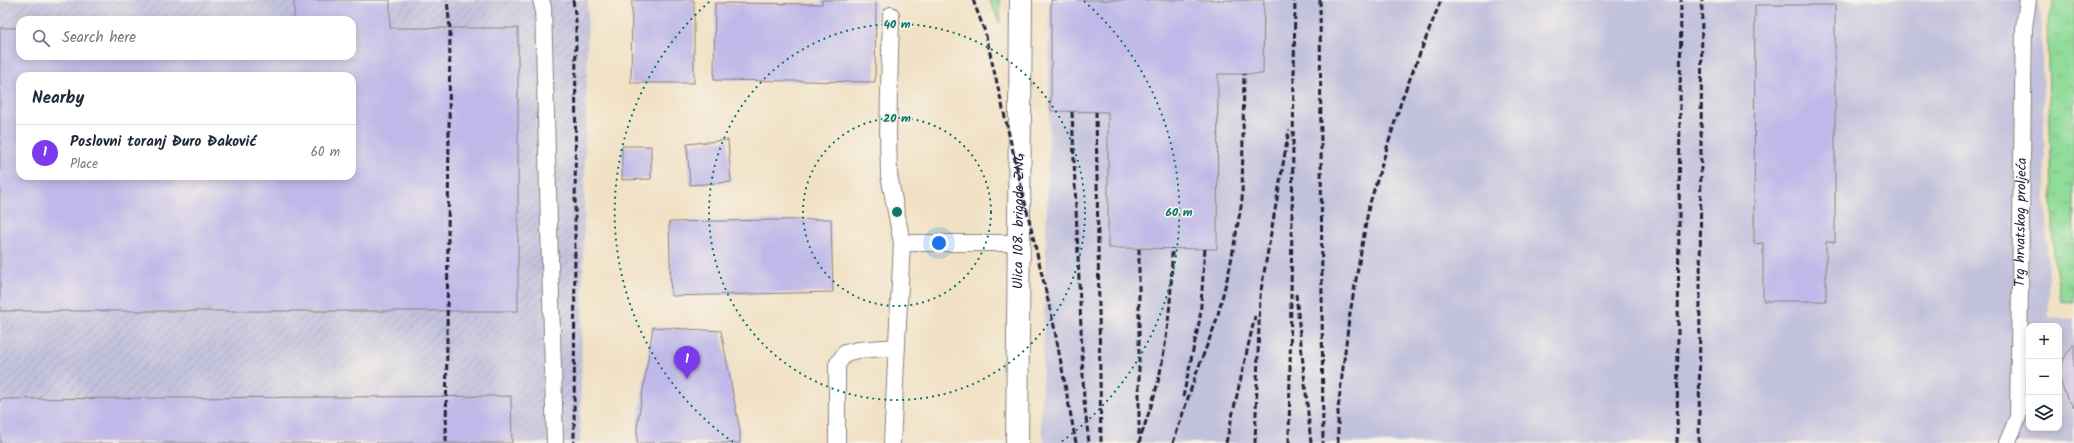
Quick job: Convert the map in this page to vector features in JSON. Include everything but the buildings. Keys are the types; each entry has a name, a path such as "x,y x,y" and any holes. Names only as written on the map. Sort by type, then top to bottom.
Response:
{"street":[{"name":"Ulica 108. brigade ZNG","path":"1017,443 1021,0"}],"lane":[{"path":"541,0 543,7 555,443"},
{"name":"Trg hrvatskog proljeća","path":"2007,443 2018,417 2024,27 2028,0"},
{"path":"891,15 888,132 889,175 902,243 892,443"},
{"path":"902,243 1018,243"},
{"path":"837,443 837,365 845,353 897,347"}],"shaded area":[{"path":"0,0 588,0 580,443 0,443"},
{"path":"1049,0 2037,0 2041,19 2049,318 2074,319 2074,443 1045,443 1041,426 1049,136"}],"green space":[{"path":"989,0 1000,0 1000,23"},
{"path":"2055,0 2074,0 2074,302 2061,301 2054,259 2047,27"}],"railway":[{"path":"446,442 450,28 447,0"},
{"path":"573,0 576,21 574,443"},
{"path":"973,0 985,32 1054,326 1076,443"},
{"path":"1289,443 1295,0"},
{"path":"1320,0 1323,443"},
{"path":"1338,443 1338,409 1349,319 1369,206 1402,99 1441,0"},
{"path":"1677,443 1681,0"},
{"path":"1699,443 1702,0"},
{"path":"1173,443 1196,374 1216,322 1230,267 1242,201 1244,74"},
{"path":"1072,112 1084,400 1089,443"},
{"path":"1096,112 1101,443"},
{"path":"1255,443 1260,296 1289,130"},
{"path":"1139,248 1139,435"},
{"path":"1139,443 1156,390 1167,332 1172,248"},
{"path":"1183,397 1200,318 1205,248"},
{"path":"1296,294 1311,443"},
{"path":"1226,443 1255,316"}],"place":[{"name":"Poslovni toranj Đuro Đaković","path":"687,379"}]}
